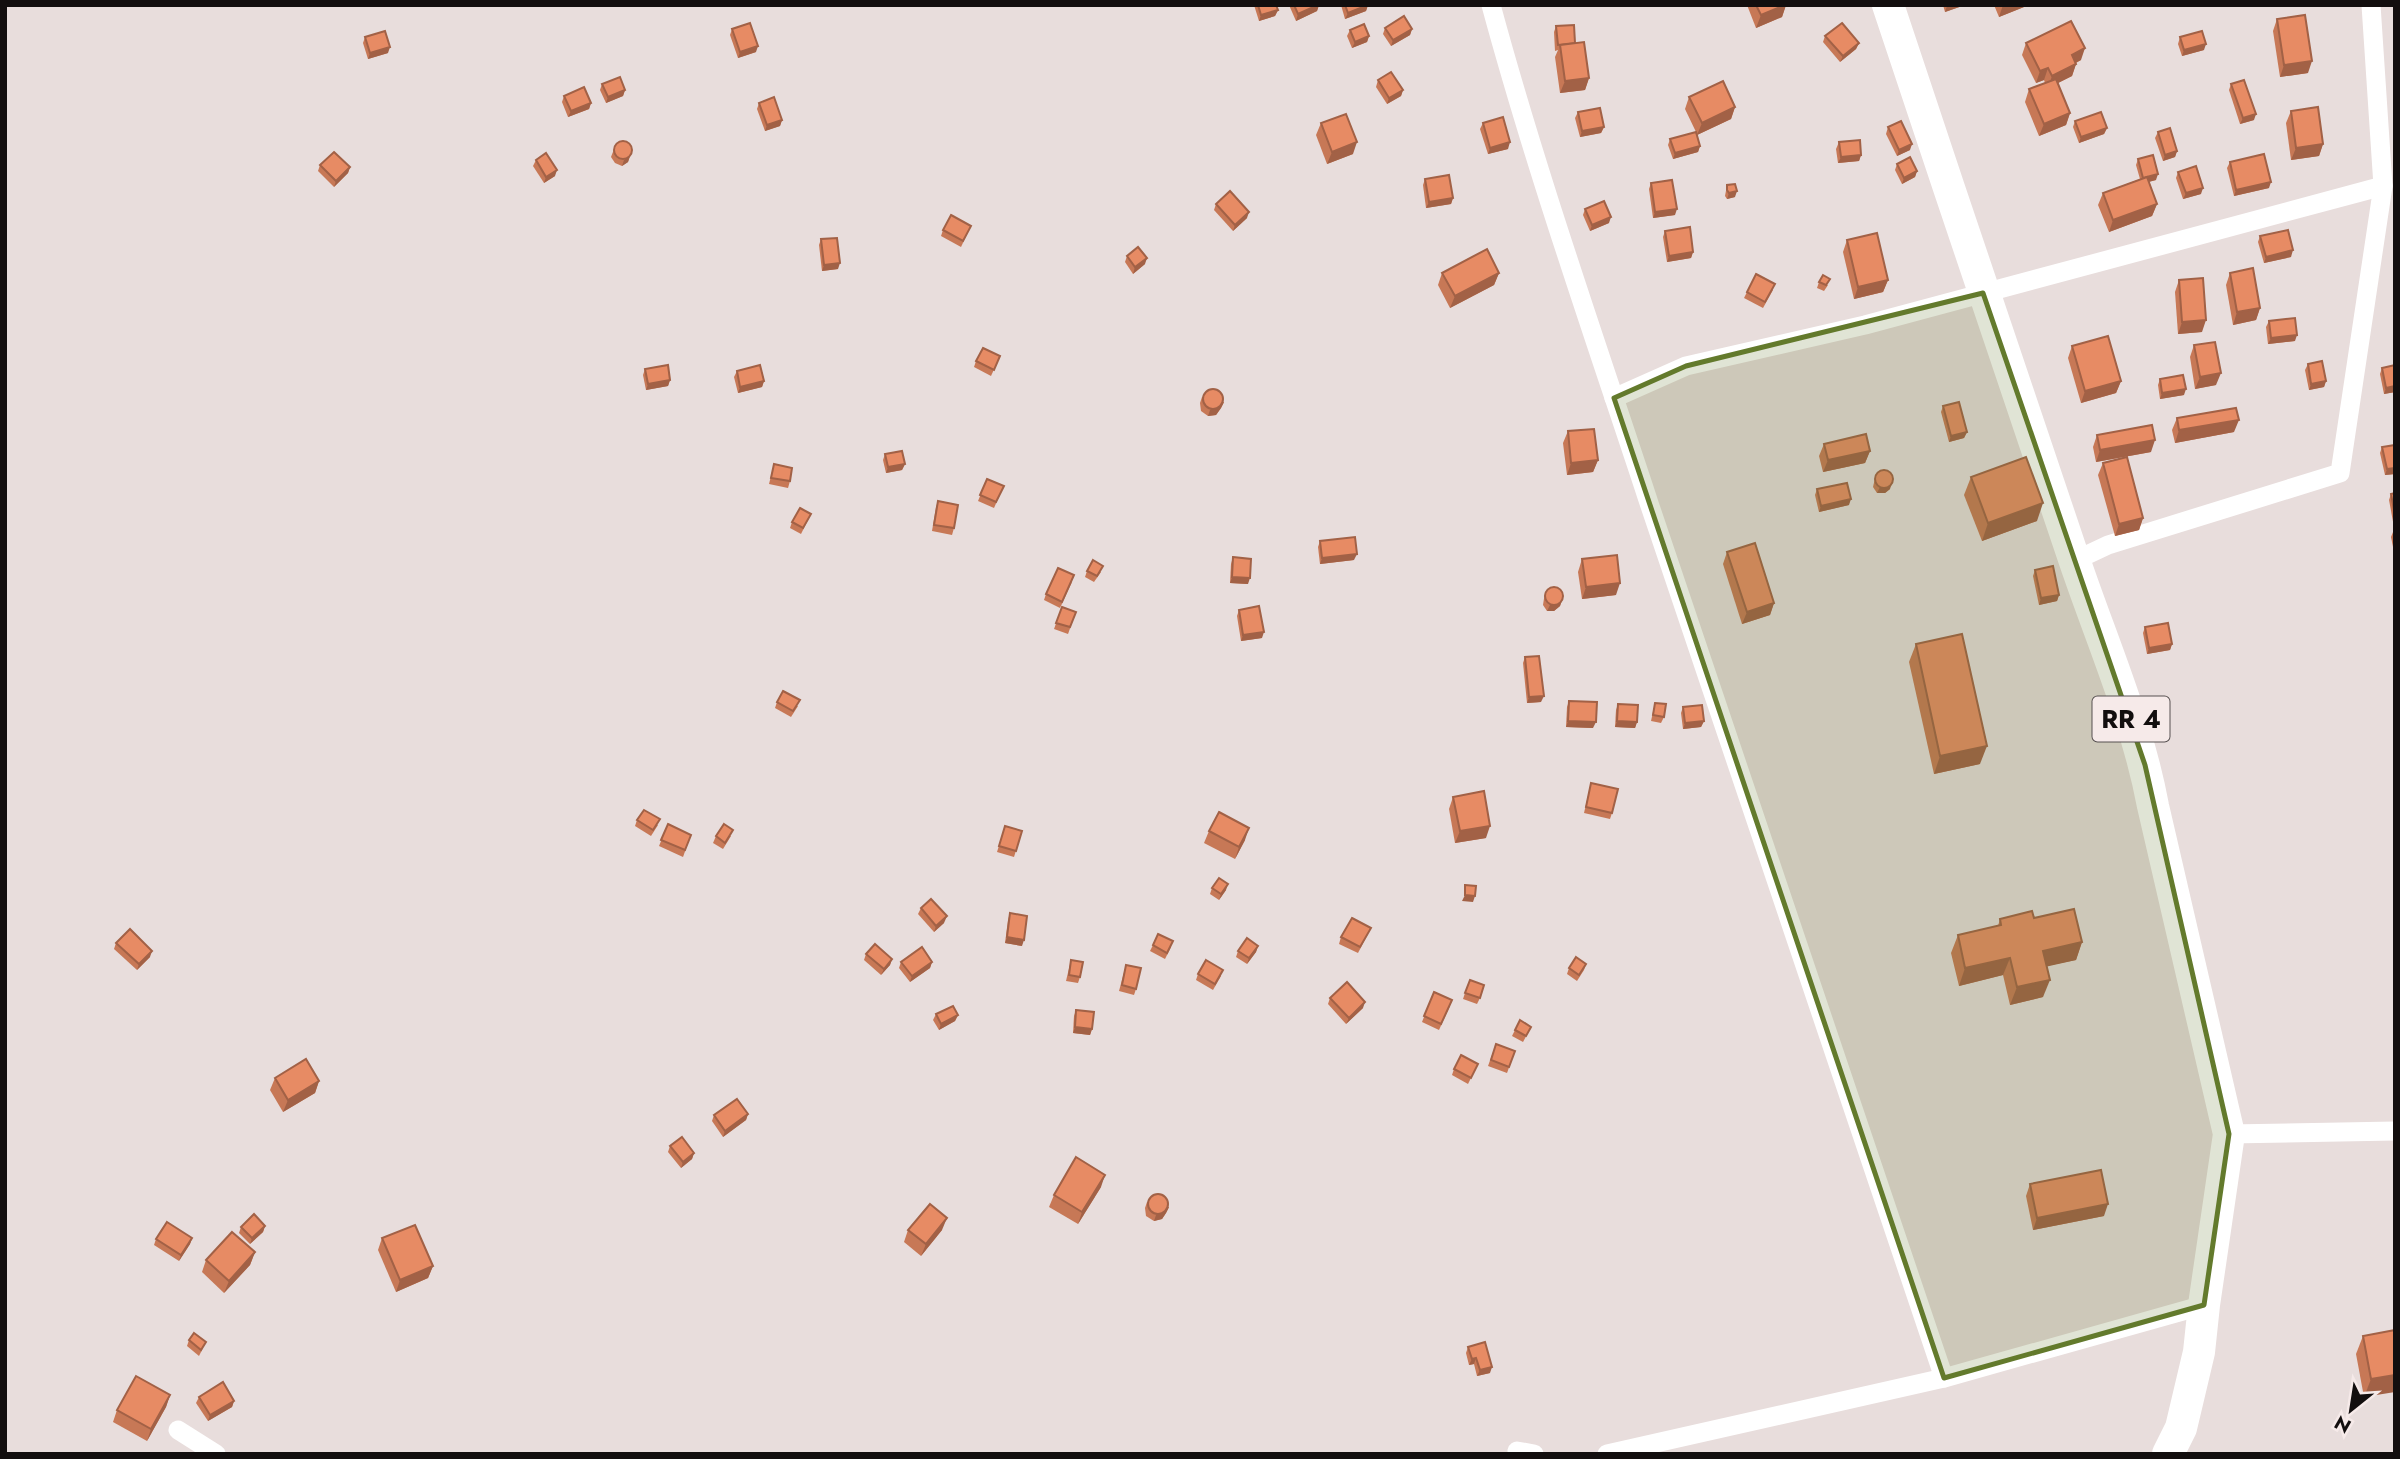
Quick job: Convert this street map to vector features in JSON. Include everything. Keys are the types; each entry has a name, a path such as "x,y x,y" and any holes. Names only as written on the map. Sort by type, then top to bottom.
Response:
{"main road":[{"name":"RR 4","path":"1888,5 2074,561 2124,695 2145,765 2152,806 2230,1134 2199,1352 2181,1428 2168,1454"}],"street":[{"path":"1491,5 1517,102 1614,398 1737,770 1944,1378"},
{"path":"2074,561 2108,545 2340,474 2382,186 2371,5"},
{"path":"1614,398 1686,366 1865,325 2382,186"},
{"path":"2377,224 2395,213"},
{"path":"2230,1134 2395,1131"},
{"path":"1607,1454 1944,1378 2204,1305"},
{"path":"178,1430 216,1454"}],"highlighted area":[{"path":"1983,293 2145,765 2229,1134 2204,1305 1944,1378 1614,398 1686,366"}],"building":[{"path":"1258,5 1276,5 1278,10 1261,15"},
{"path":"1294,5 1318,5 1298,14"},
{"path":"1345,5 1368,5 1348,13"},
{"path":"1756,5 1785,5 1761,15"},
{"path":"2305,15 2312,61 2284,65 2277,19"},
{"path":"1404,16 1412,29 1393,40 1385,28"},
{"path":"2071,21 2085,48 2072,55 2076,64 2052,76 2048,68 2040,71 2026,43"},
{"path":"750,23 758,46 740,52 732,29"},
{"path":"1842,23 1859,43 1843,56 1825,36"},
{"path":"1364,24 1369,36 1355,42 1350,30"},
{"path":"1574,25 1575,43 1558,45 1556,26"},
{"path":"385,31 390,47 370,53 365,37"},
{"path":"2202,31 2206,44 2184,50 2180,37"},
{"path":"1584,42 1589,78 1565,81 1560,45"},
{"path":"1391,72 1403,90 1389,98 1378,80"},
{"path":"620,77 625,90 608,97 602,84"},
{"path":"2056,79 2070,113 2044,124 2029,89"},
{"path":"2244,80 2256,114 2243,118 2231,84"},
{"path":"1723,81 1735,107 1702,123 1689,97"},
{"path":"584,87 591,103 571,111 564,96"},
{"path":"774,97 782,120 767,125 759,103"},
{"path":"2318,107 2323,144 2296,148 2291,111"},
{"path":"1600,108 1604,127 1582,131 1578,112"},
{"path":"2101,112 2107,128 2081,137 2075,121"},
{"path":"1346,114 1357,142 1332,152 1321,123"},
{"path":"1503,117 1510,142 1490,148 1483,123"},
{"path":"1901,121 1912,144 1899,150 1888,127"},
{"path":"2170,128 2177,151 2165,155 2158,132"},
{"path":"1696,132 1700,146 1675,153 1670,139"},
{"path":"1860,140 1861,155 1841,157 1839,142"},
{"path":"623,141 629,144 632,150 629,156 623,159 617,156 614,150 617,144"},
{"path":"334,152 350,167 336,181 320,165"},
{"path":"546,153 557,170 546,177 536,160"},
{"path":"2264,154 2271,182 2236,190 2230,162"},
{"path":"2153,155 2158,174 2143,178 2138,159"},
{"path":"1910,157 1917,171 1904,178 1897,164"},
{"path":"2196,166 2203,188 2186,193 2178,172"},
{"path":"1449,175 1453,198 1429,202 1425,179"},
{"path":"2147,177 2157,204 2113,220 2103,193"},
{"path":"1672,180 1677,209 1655,212 1651,183"},
{"path":"1735,184 1737,191 1729,193 1727,185"},
{"path":"1230,191 1249,212 1235,225 1216,204"},
{"path":"1604,201 1611,217 1592,225 1585,209"},
{"path":"951,215 971,226 963,241 943,230"},
{"path":"1690,227 1693,252 1669,256 1665,231"},
{"path":"2288,230 2293,250 2266,257 2260,236"},
{"path":"1877,233 1888,280 1858,287 1847,240"},
{"path":"837,238 840,263 824,265 821,239"},
{"path":"1138,247 1147,258 1135,267 1127,256"},
{"path":"1487,249 1499,273 1455,296 1442,273"},
{"path":"2253,268 2260,308 2237,312 2230,273"},
{"path":"1756,274 1775,284 1765,302 1747,292"},
{"path":"1823,275 1830,279 1826,285 1819,282"},
{"path":"2203,278 2206,320 2182,322 2179,280"},
{"path":"2295,318 2297,335 2271,338 2269,321"},
{"path":"2108,336 2121,381 2085,391 2072,346"},
{"path":"2215,342 2221,373 2200,377 2194,345"},
{"path":"983,348 1000,356 994,370 976,361"},
{"path":"2322,361 2326,381 2311,384 2308,364"},
{"path":"668,365 670,380 648,384 645,369"},
{"path":"760,365 764,381 740,387 737,371"},
{"path":"2395,365 2395,386 2386,388 2382,368"},
{"path":"2183,375 2186,389 2162,393 2160,379"},
{"path":"1209,389 1217,389 1223,399 1217,409 1209,409 1203,403 1203,395"},
{"path":"1959,402 1967,432 1951,436 1943,406"},
{"path":"2236,408 2239,420 2179,430 2177,418"},
{"path":"2152,425 2155,440 2100,450 2097,435"},
{"path":"1594,429 1598,460 1571,463 1568,431"},
{"path":"1866,434 1870,451 1828,460 1824,444"},
{"path":"2395,445 2395,468 2387,469 2382,447"},
{"path":"902,451 905,464 888,467 885,454"},
{"path":"2026,457 2043,503 1988,523 1971,477"},
{"path":"2127,457 2143,518 2119,524 2103,463"},
{"path":"774,464 792,468 790,481 771,478"},
{"path":"1884,470 1890,473 1893,479 1890,485 1884,488 1878,485 1875,479 1878,473"},
{"path":"987,479 1004,486 996,502 980,495"},
{"path":"1847,483 1851,499 1821,506 1817,489"},
{"path":"2395,493 2395,515 2391,494"},
{"path":"938,501 958,505 954,528 934,525"},
{"path":"800,508 811,514 803,528 792,522"},
{"path":"1355,537 1357,554 1322,558 1320,541"},
{"path":"1755,543 1774,603 1747,612 1727,552"},
{"path":"1617,555 1620,583 1586,587 1582,559"},
{"path":"1233,557 1251,559 1250,578 1232,577"},
{"path":"1093,560 1103,566 1097,576 1087,571"},
{"path":"2053,566 2059,595 2041,598 2035,570"},
{"path":"1058,568 1074,575 1062,602 1046,594"},
{"path":"1554,587 1560,590 1563,596 1560,602 1554,605 1548,602 1545,596 1548,590"},
{"path":"1259,606 1264,632 1243,635 1239,610"},
{"path":"1062,607 1076,612 1070,627 1056,623"},
{"path":"2168,623 2172,644 2149,648 2145,627"},
{"path":"1962,634 1987,746 1940,756 1916,644"},
{"path":"1539,656 1544,696 1529,697 1525,657"},
{"path":"783,691 800,700 793,711 777,702"},
{"path":"1569,701 1597,702 1596,722 1568,721"},
{"path":"1655,703 1666,704 1664,717 1653,715"},
{"path":"1618,704 1638,705 1637,722 1617,721"},
{"path":"1702,705 1704,721 1685,723 1683,707"},
{"path":"1591,783 1618,789 1612,813 1586,807"},
{"path":"1484,791 1490,826 1460,831 1453,797"},
{"path":"644,810 660,819 653,830 637,820"},
{"path":"1219,812 1249,828 1239,847 1209,831"},
{"path":"668,824 691,835 685,850 661,840"},
{"path":"724,824 733,830 725,843 716,836"},
{"path":"1005,826 1022,831 1016,851 999,846"},
{"path":"1219,878 1228,884 1221,894 1212,888"},
{"path":"1465,885 1476,886 1475,896 1465,895"},
{"path":"931,899 947,916 936,926 921,908"},
{"path":"2074,909 2082,942 2043,951 2050,980 2017,987 2010,958 1965,968 1958,935 2001,925 2000,919 2032,911 2034,918"},
{"path":"1010,913 1027,916 1024,940 1007,937"},
{"path":"1352,918 1371,928 1360,947 1341,937"},
{"path":"130,929 152,951 139,964 116,943"},
{"path":"1158,934 1173,941 1167,953 1153,945"},
{"path":"1247,938 1258,946 1249,958 1238,951"},
{"path":"875,944 892,959 884,969 866,954"},
{"path":"922,947 932,962 912,976 901,962"},
{"path":"1576,957 1586,964 1579,975 1569,968"},
{"path":"1071,960 1083,962 1080,977 1069,975"},
{"path":"1206,960 1223,970 1215,984 1198,974"},
{"path":"1126,965 1141,968 1136,989 1122,985"},
{"path":"1470,980 1484,985 1480,998 1465,993"},
{"path":"1347,982 1365,1002 1349,1018 1330,998"},
{"path":"1434,992 1452,1000 1441,1024 1424,1016"},
{"path":"953,1006 958,1015 941,1024 936,1014"},
{"path":"1076,1010 1094,1012 1092,1029 1075,1027"},
{"path":"1520,1020 1531,1027 1526,1036 1515,1030"},
{"path":"1496,1044 1515,1051 1509,1067 1491,1060"},
{"path":"1461,1055 1478,1064 1471,1078 1454,1069"},
{"path":"306,1059 319,1081 288,1100 275,1078"},
{"path":"737,1099 748,1114 725,1131 714,1115"},
{"path":"682,1137 694,1153 683,1162 670,1146"},
{"path":"1076,1157 1105,1175 1082,1212 1054,1195"},
{"path":"2101,1170 2108,1204 2037,1218 2030,1184"},
{"path":"1154,1194 1162,1194 1168,1204 1162,1214 1154,1214 1148,1208 1148,1200"},
{"path":"930,1204 947,1218 926,1244 908,1230"},
{"path":"254,1214 265,1226 252,1238 241,1227"},
{"path":"167,1222 192,1238 181,1255 156,1239"},
{"path":"415,1225 433,1266 400,1280 382,1238"},
{"path":"232,1232 255,1252 229,1281 206,1260"},
{"path":"2395,1330 2395,1375 2371,1379 2363,1336"},
{"path":"194,1333 206,1342 201,1350 189,1340"},
{"path":"1485,1342 1492,1367 1480,1370 1468,1347"},
{"path":"136,1376 170,1395 151,1429 117,1410"},
{"path":"223,1382 234,1401 210,1415 199,1397"}]}
